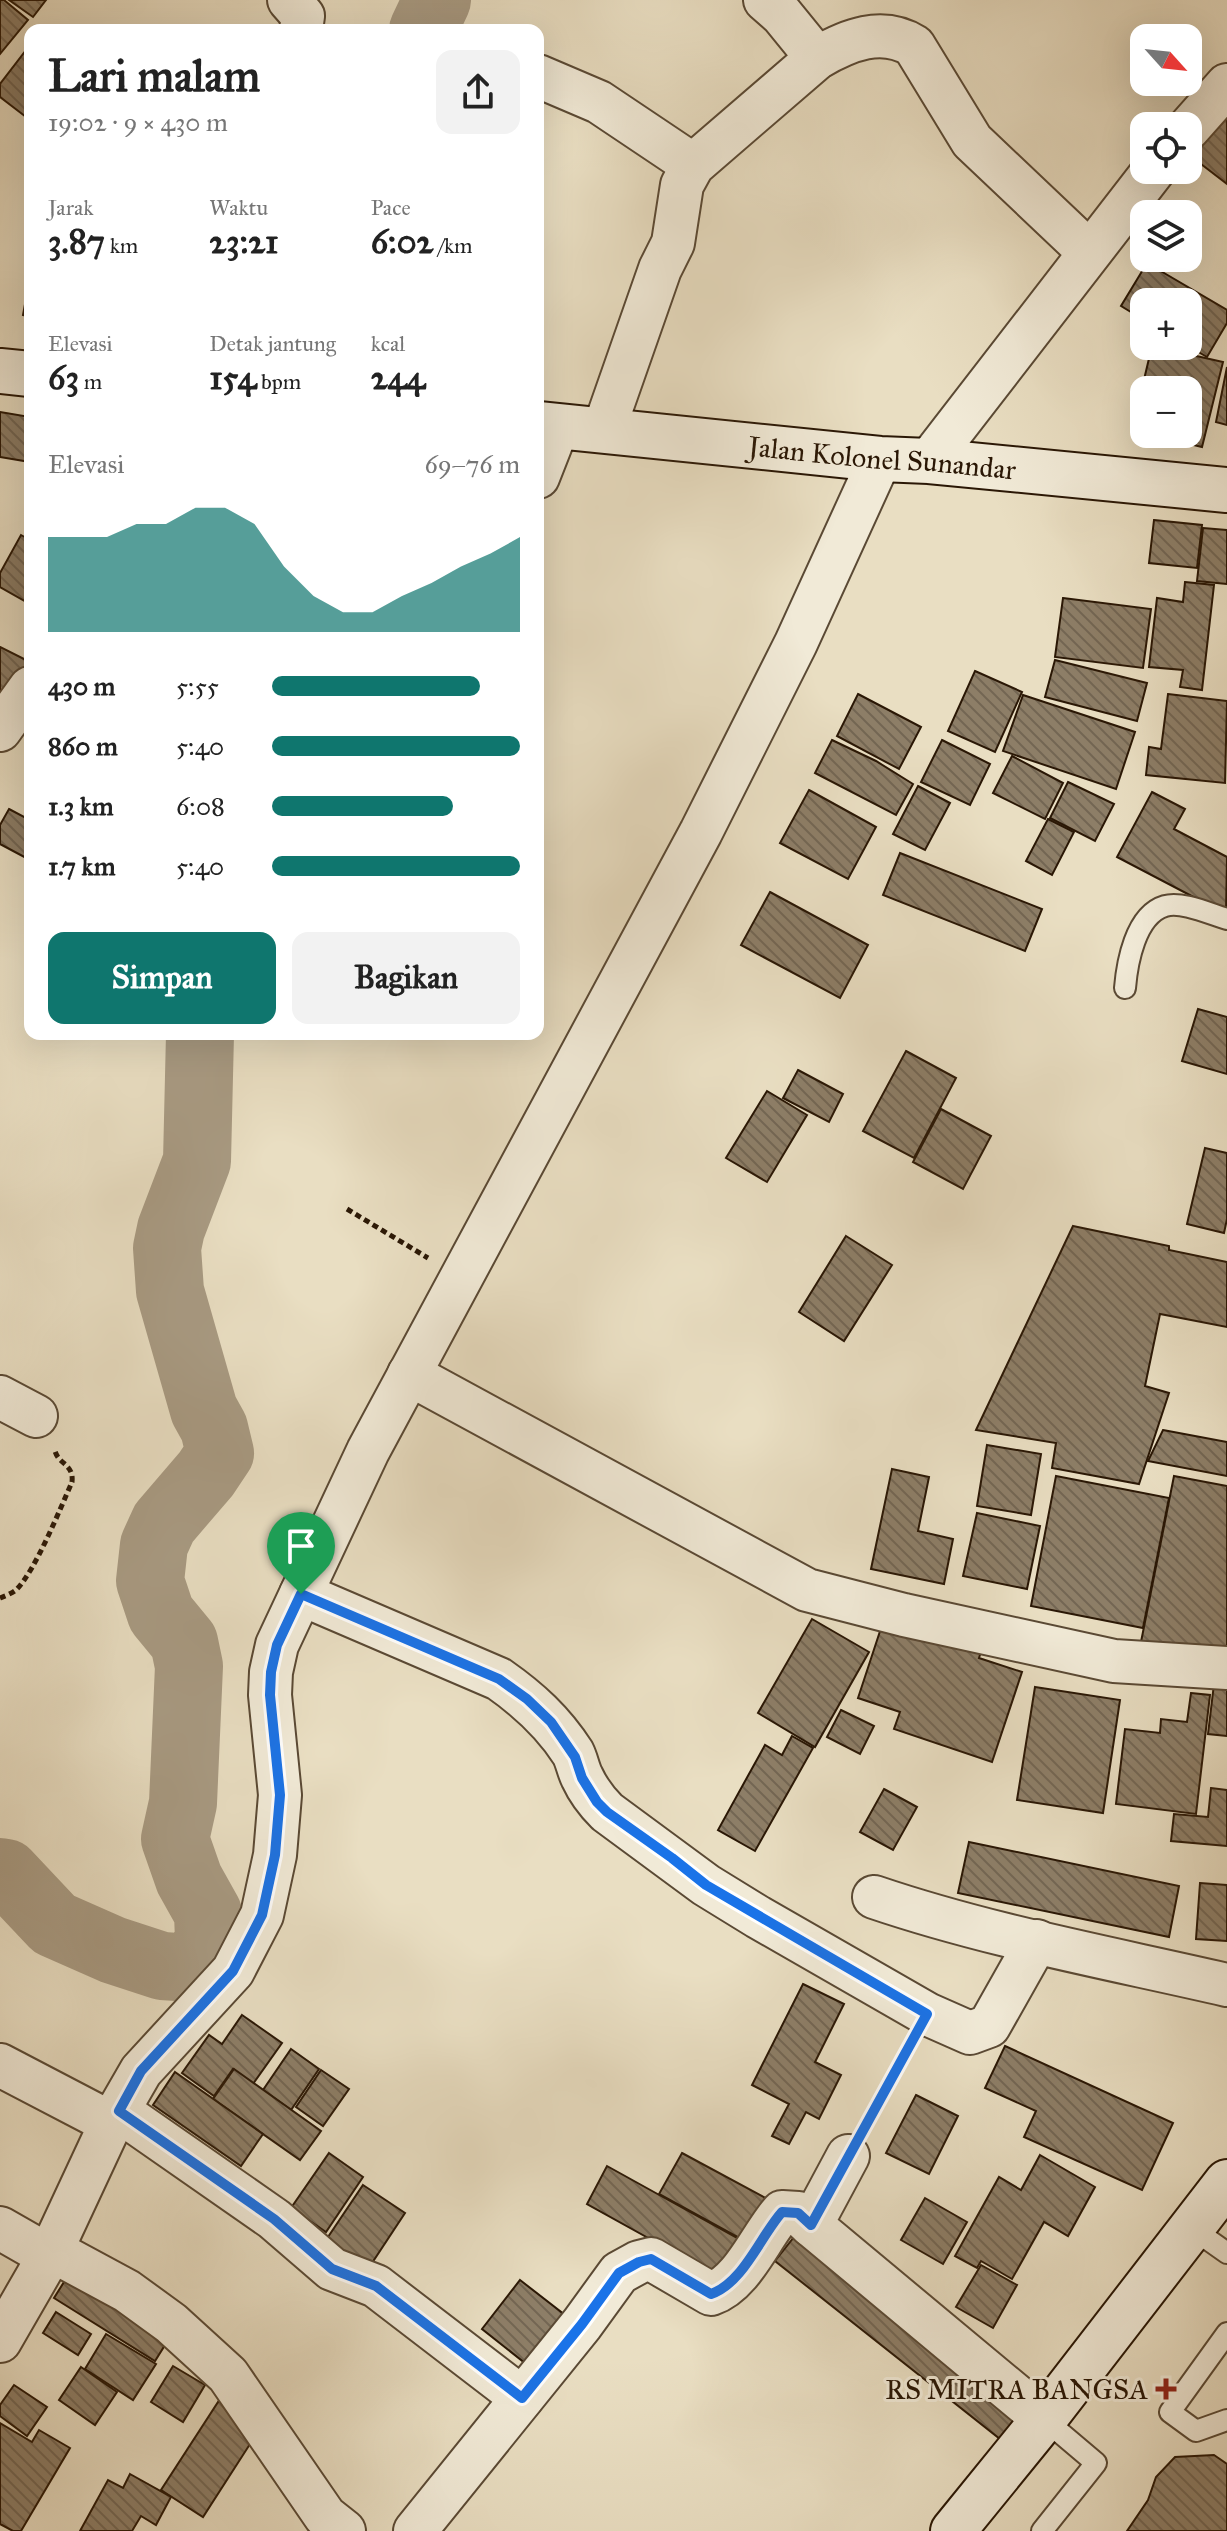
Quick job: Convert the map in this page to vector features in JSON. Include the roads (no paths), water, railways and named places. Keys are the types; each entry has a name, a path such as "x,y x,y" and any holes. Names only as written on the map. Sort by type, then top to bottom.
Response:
{"main road":[{"path":"0,371 24,373"},
{"name":"Jalan Kolonel Sunandar","path":"548,425 1227,490"},
{"path":"953,2531 1044,2419 1210,2241 1227,2182"}],"street":[{"path":"289,0 303,16 302,24"},
{"path":"765,0 782,15 817,58"},
{"path":"604,429 660,269 673,243 682,185 693,165 817,58 832,49 874,35 902,39 914,46 972,141 1089,252"},
{"path":"544,79 599,102 693,165"},
{"path":"1202,113 1227,85"},
{"path":"929,461 1143,184"},
{"path":"544,446 548,425"},
{"path":"0,2341 50,2253 115,2117 141,2071 233,1971 262,1915 275,1855 280,1795 270,1695 277,1645 368,1451 701,832 796,643 880,459"},
{"path":"0,730 24,696"},
{"path":"409,1374 807,1590 904,1615 1114,1661 1227,1668"},
{"path":"301,1594 499,1679 527,1699 551,1722 575,1757 582,1778 607,1812 706,1885 927,2014 970,2033 989,2026 1037,1941"},
{"path":"874,1897 908,1909 1227,1985"},
{"path":"0,2065 115,2117 274,2219 332,2269 376,2286 522,2398"},
{"path":"811,2225 848,2156"},
{"path":"415,2531 582,2324 619,2273 651,2259 711,2294 726,2289 782,2212 798,2213 1044,2419"},
{"path":"0,2228 127,2291 171,2323 228,2375 325,2516 344,2531"}],"lane":[{"path":"1125,988 1127,959 1137,935 1152,915 1164,906 1180,906 1227,919"},
{"path":"1227,2333 1170,2412 1196,2431 1227,2420"},
{"path":"1042,2531 1096,2463 1044,2419"}],"waterway":[{"path":"426,24 437,0"},
{"path":"0,1872 6,1873 54,1924 113,1950 162,1966 193,1968 209,1940 208,1913 189,1879 175,1839 183,1803 189,1666 184,1642 161,1614 150,1581 154,1545 164,1523 220,1453 214,1428 204,1410 170,1291 167,1248 171,1229 197,1161 200,1040"}],"place":[{"name":"RS MITRA BANGSA","path":"1166,2389"}]}
